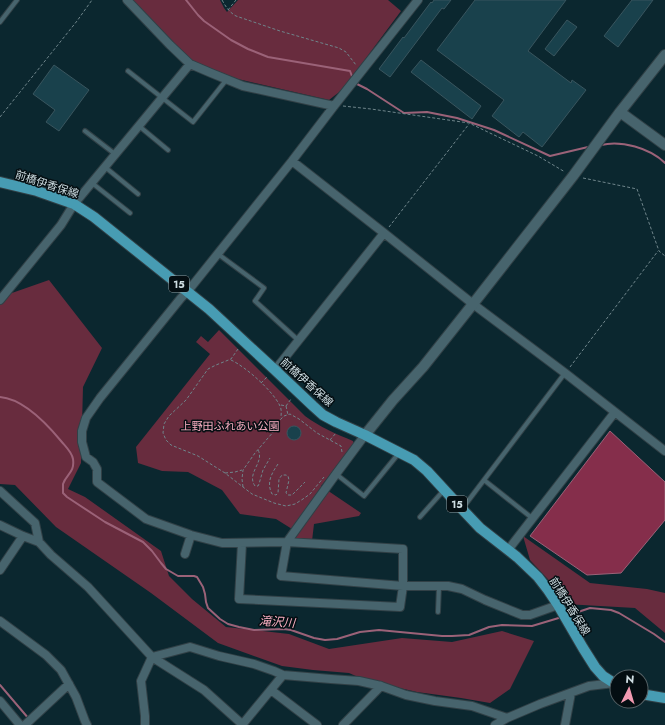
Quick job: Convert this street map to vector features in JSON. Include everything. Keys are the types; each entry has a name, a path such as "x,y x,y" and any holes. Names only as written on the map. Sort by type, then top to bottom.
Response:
{"main road":[{"name":"前橋伊香保線","path":"0,182 36,191 74,204 94,217 209,309 272,373 324,415 414,460 480,528 527,566 538,577 548,590 595,667 609,680"},
{"path":"649,695 665,698"}],"street":[{"path":"127,0 170,46 190,64 243,86 334,106"},
{"path":"242,544 239,599 400,607 403,586 403,549 287,542 242,544 222,543 146,519 97,482 98,469 93,462 86,457 82,442 82,431 86,418 100,398 292,162 334,106 418,0"},
{"path":"559,608 530,615 522,615 462,589 448,586 403,586 281,576 287,542 336,474 393,400 423,366 473,304 573,176 620,112 665,56"},
{"path":"0,300 61,225 74,204 190,64"},
{"path":"620,112 665,145"},
{"path":"292,162 473,304 665,451"},
{"path":"272,373 384,233"},
{"path":"508,550 615,412"},
{"path":"0,491 35,523 39,542"},
{"path":"0,525 39,542 51,555 88,587 152,657 204,690 242,725 283,675"},
{"path":"185,554 190,534"},
{"path":"0,570 23,536"},
{"path":"0,621 46,655 61,670 76,697 87,725"},
{"path":"152,657 190,647 218,656 254,664 283,675 359,681 381,686 406,695 472,706 507,718"},
{"path":"145,725 141,681 152,657"},
{"path":"25,725 69,684"},
{"path":"495,725 507,718 540,704 589,686 609,684"},
{"path":"343,725 381,686"},
{"path":"271,690 317,725"},
{"path":"565,725 571,693"},
{"path":"0,701 20,725"}],"lane":[{"path":"0,22 17,0"},
{"path":"128,71 193,122 227,79"},
{"path":"138,126 168,150"},
{"path":"85,131 115,154"},
{"path":"105,167 138,194"},
{"path":"92,183 130,213"},
{"path":"218,254 264,288 255,301 299,340"},
{"path":"462,509 565,374"},
{"path":"336,474 364,496 399,453"},
{"path":"484,480 532,518"},
{"path":"420,517 444,490"},
{"path":"438,612 439,586"}],"path":[{"path":"0,118 92,0"},
{"path":"222,0 228,10 240,18 339,48 346,52 361,72"},
{"path":"228,10 236,0"},
{"path":"334,106 371,109 470,123 538,156 573,176 637,189 658,251 665,256"},
{"path":"384,233 470,123"},
{"path":"565,374 658,251"},
{"path":"239,346 231,359 208,369 186,400 168,416 164,424 163,433 171,445 198,456 225,473 252,494 286,506 295,504 310,494 327,474"},
{"path":"231,359 244,367 261,383 280,405 282,412 275,430 258,449 243,470 243,487"},
{"path":"261,383 272,373"},
{"path":"288,415 286,406 291,399"},
{"path":"280,405 286,406"},
{"path":"280,420 284,416 290,414 300,419 317,433 341,446 342,454"},
{"path":"330,440 336,433"},
{"path":"258,449 260,458 252,481 255,486 260,484 263,470 270,458"},
{"path":"278,464 270,478 269,486 272,494 276,495 278,493 279,479 282,475 288,476 289,480 286,493 288,495 292,495 305,482"},
{"path":"225,473 243,470"}],"green space":[{"path":"131,0 220,0 227,12 238,0 388,0 401,11 343,89 329,100 225,76 192,61 172,44"},
{"path":"49,280 102,348 83,387 81,463 68,489 85,497 161,551 169,576 192,599 226,627 289,634 329,649 402,638 452,642 502,631 534,641 510,689 490,703 417,692 365,680 349,673 282,666 218,643 151,593 56,527 15,485 0,484 0,293 9,294"},
{"name":"上野田ふれあい公園","path":"219,330 305,416 316,424 353,441 354,444 321,486 361,513 359,516 314,524 312,541 292,539 292,529 276,519 240,514 222,490 188,472 162,471 138,463 136,447 210,354 196,342 201,336 208,342"},
{"path":"523,536 590,583 647,589 665,593 665,633 635,608 565,604 558,590 530,560"}],"shaded area":[{"path":"610,431 665,482 665,520 621,573 587,575 530,536"}],"building":[{"path":"434,0 451,0 444,9 442,8 390,77 379,69"},
{"path":"475,0 566,0 528,51 571,83 572,80 586,90 542,147 523,132 519,137 492,116 504,100 437,50"},
{"path":"632,0 653,0 618,47 604,36"},
{"path":"567,20 577,27 554,56 545,49"},
{"path":"421,60 481,106 472,119 411,72"},
{"path":"54,65 89,90 59,131 46,122 55,110 33,94"},
{"path":"294,426 299,428 301,433 299,438 294,440 289,438 287,433 289,428"}],"waterway":[{"path":"186,0 204,21 231,40 248,49 268,57 350,71 353,79"},
{"path":"355,83 404,113 427,112 457,118 494,130 550,156 588,147"},
{"path":"601,145 617,144 635,146 651,153 665,163"},
{"name":"滝沢川","path":"0,397 18,402 34,413 49,427 70,452 73,459 73,467 63,484 63,493 67,497 105,522 143,542 166,569 178,576 197,577 203,587 208,608 228,624 254,630 291,630 325,640 337,639 360,632 379,630 442,636 469,635 489,627 502,625 532,626 562,617"},
{"name":"滝沢川","path":"569,615 590,608 611,610 619,613 665,642"},
{"path":"0,685 29,719"}]}
